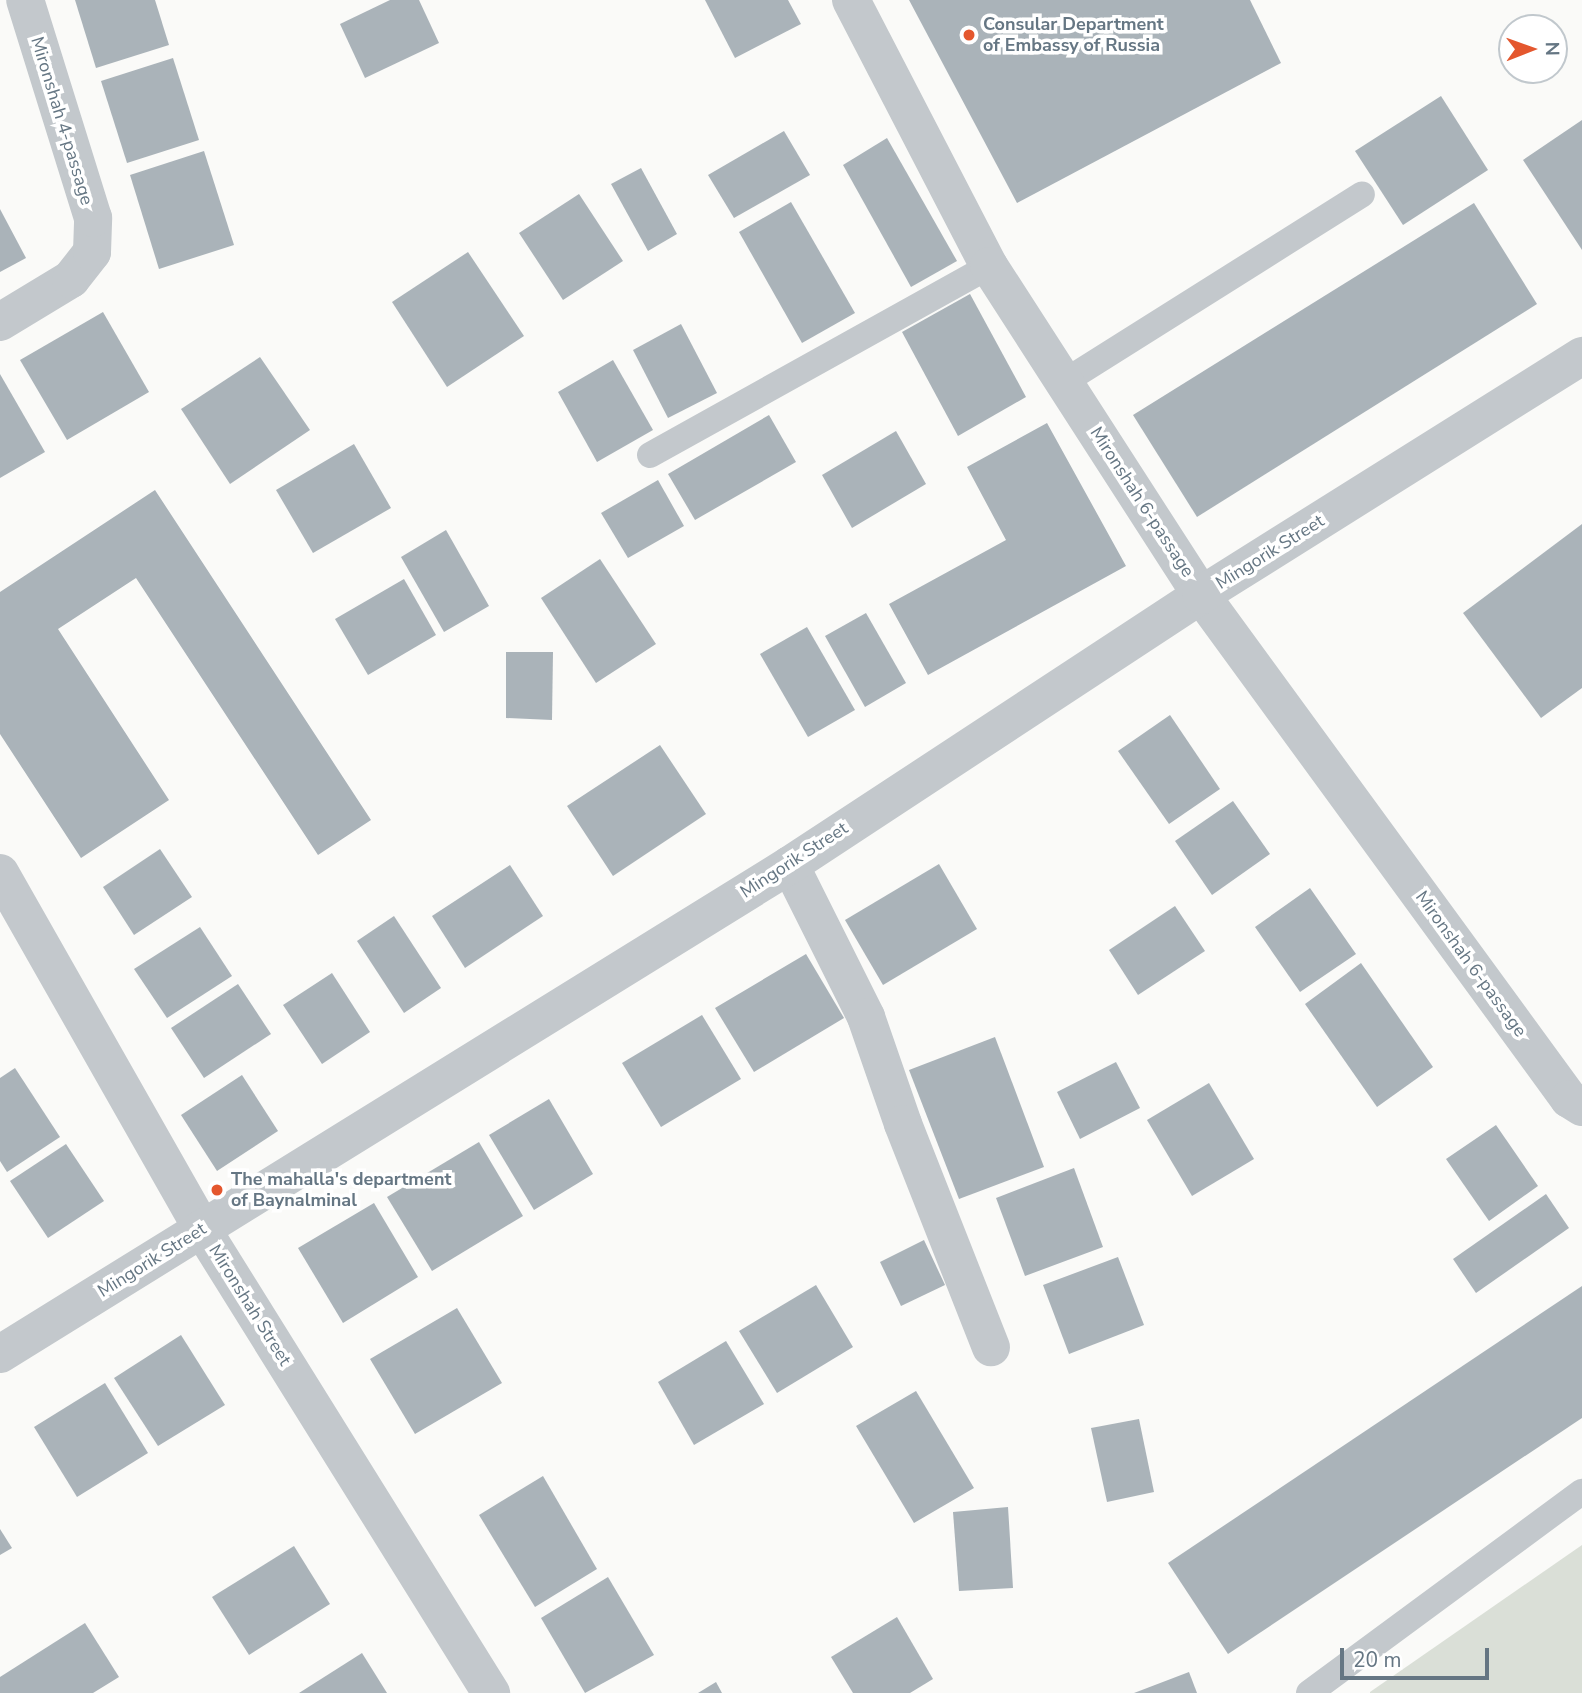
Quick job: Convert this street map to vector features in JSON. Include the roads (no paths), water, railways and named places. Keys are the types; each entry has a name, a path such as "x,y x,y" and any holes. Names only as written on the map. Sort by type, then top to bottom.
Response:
{"street":[{"name":"Mironshah 4-passage","path":"0,322 71,279 92,252 93,218 25,0"},
{"name":"Mironshah 6-passage","path":"851,0 989,266 1201,595 1569,1099 1582,1107"},
{"name":"Mingorik Street","path":"0,1354 790,865 1201,595 1582,356"},
{"path":"790,865 866,1017 903,1124 991,1347"},
{"name":"Mironshah Street","path":"0,873 202,1229 491,1693"}],"lane":[{"path":"1064,382 1362,194"},
{"path":"650,455 989,266"},
{"path":"1309,1693 1582,1492"}],"place":[{"name":"Consular Department of Embassy of Russia","path":"969,35"},
{"name":"The mahalla's department of Baynalminal","path":"217,1190"}]}
